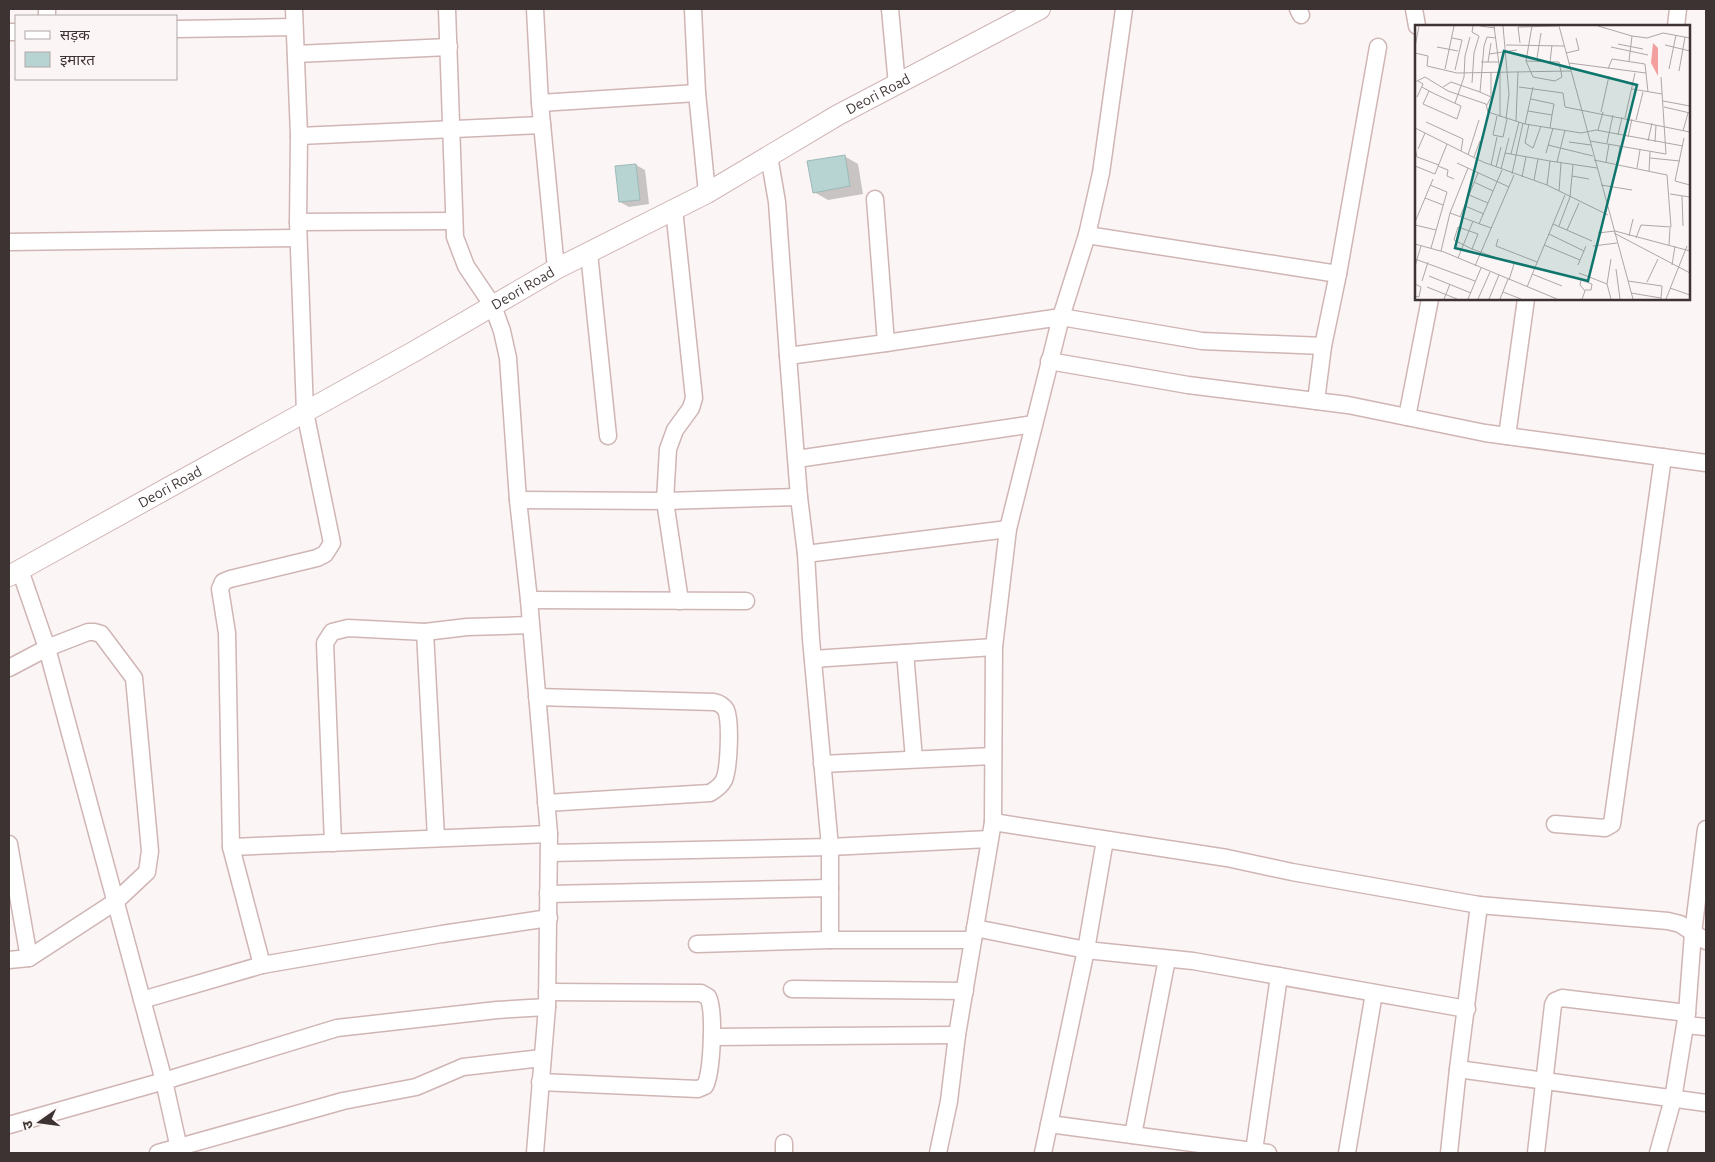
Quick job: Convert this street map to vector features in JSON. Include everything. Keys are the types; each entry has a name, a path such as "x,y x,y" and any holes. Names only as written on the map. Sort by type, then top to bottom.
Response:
{"street":[{"path":"262,965 231,846 227,633 220,589 223,582 230,578 317,558 325,554 332,544 305,412 298,230 299,136 294,9"},
{"path":"447,9 455,237 466,266 493,306 502,331 508,358 518,500 529,600 549,834 547,1000 535,1153"},
{"path":"539,9 540,103 556,269"},
{"path":"693,9 697,93 707,193"},
{"path":"890,9 897,85"},
{"name":"Deori Road","path":"14,573 305,412 556,269 707,193 838,116 1040,9"},
{"path":"938,1153 949,1101 993,822 994,647 1008,529 1061,316 1087,235 1101,173 1124,9"},
{"path":"1414,9 1418,25"},
{"path":"1676,25 1678,9"},
{"path":"178,29 294,27"},
{"path":"296,54 449,47"},
{"path":"1316,401 1323,346 1338,274 1378,47"},
{"path":"540,103 697,93"},
{"path":"299,136 542,125"},
{"path":"769,156 777,202 799,497 806,554 813,659 830,847 830,940"},
{"path":"875,200 886,344"},
{"path":"674,209 694,398 691,408 674,430 668,449 665,501 680,601"},
{"path":"9,242 298,230 454,221"},
{"path":"1087,235 1338,274"},
{"path":"589,253 608,436"},
{"path":"1407,417 1430,300"},
{"path":"1507,436 1526,300"},
{"path":"788,356 886,344 1061,316 1202,341 1323,346"},
{"path":"1050,361 1188,385 1348,405 1507,436 1706,463"},
{"path":"797,459 1034,424"},
{"path":"1556,824 1606,828 1612,824 1663,457"},
{"path":"518,500 665,501 799,497"},
{"path":"806,554 1008,529"},
{"path":"14,573 46,648 164,1081 179,1150"},
{"path":"529,600 746,601"},
{"path":"333,842 325,643 332,632 348,628 425,632 466,627 531,625"},
{"path":"9,668 46,648 88,632 101,634 134,678 150,851 147,872 115,902 29,958 9,960"},
{"path":"425,632 436,838"},
{"path":"813,659 994,647"},
{"path":"905,653 914,759"},
{"path":"537,697 714,702 721,704 726,709 729,722 724,780 718,788 710,793 546,803"},
{"path":"822,764 993,756"},
{"path":"993,822 1227,858 1292,872 1480,905 1668,921 1680,924 1699,937"},
{"path":"1658,1153 1673,1099 1699,937 1706,829"},
{"path":"231,846 549,834"},
{"path":"549,853 830,847 989,839"},
{"path":"1043,1153 1086,950 1105,840"},
{"path":"9,844 29,958"},
{"path":"548,894 830,888"},
{"path":"1449,1153 1480,905"},
{"path":"142,1000 262,965 548,918"},
{"path":"697,944 974,934 1086,950 1193,961 1467,1009"},
{"path":"1133,1135 1167,959"},
{"path":"1049,1124 1261,1152 1279,976"},
{"path":"792,989 965,990"},
{"path":"9,1125 164,1081 336,1028 497,1010 547,1000 700,993 708,997 712,1006 712,1037 708,1079 705,1086 698,1089 540,1082"},
{"path":"1347,1153 1374,993"},
{"path":"1536,1153 1553,1005 1557,999 1562,998 1686,1019 1706,1026"},
{"path":"712,1037 958,1036"},
{"path":"158,1153 179,1150 343,1101 407,1090 463,1067 542,1058"},
{"path":"1458,1069 1706,1102"}],"building":[{"path":"845,155 850,186 813,193 807,161"},
{"path":"636,164 640,200 619,202 615,166"}]}
